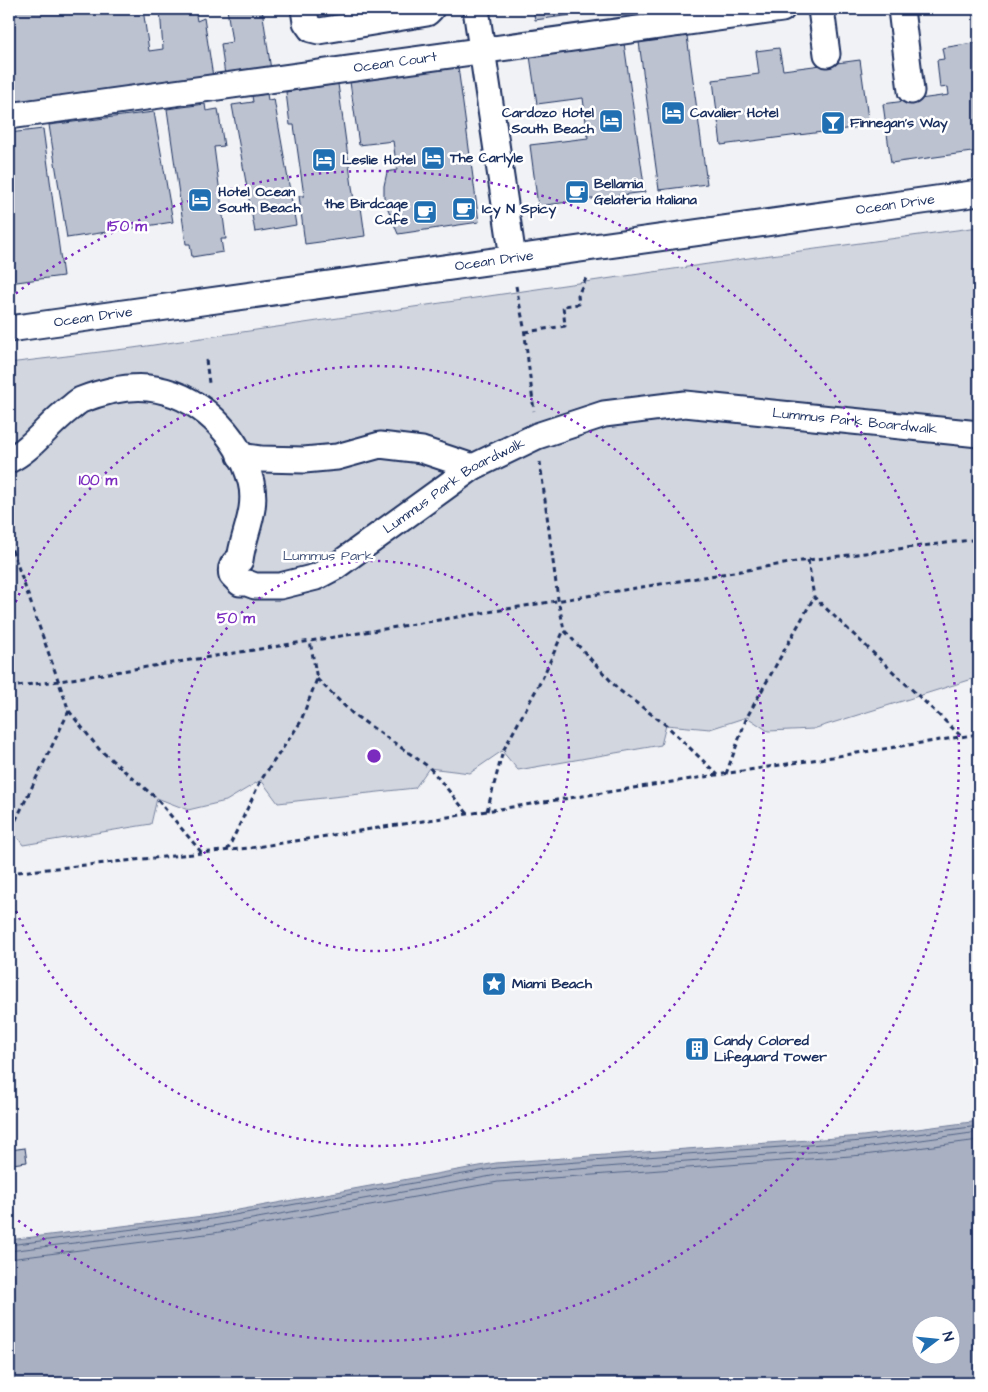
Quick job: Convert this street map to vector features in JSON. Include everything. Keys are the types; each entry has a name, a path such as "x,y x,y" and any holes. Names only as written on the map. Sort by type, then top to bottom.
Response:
{"street":[{"path":"304,9 306,22 311,29 319,31 427,13 431,9"},
{"path":"476,9 513,258"},
{"name":"Ocean Court","path":"9,116 780,9"},
{"path":"821,9 828,54"},
{"path":"901,9 911,91"},
{"name":"Ocean Drive","path":"9,329 979,193"},
{"name":"Lummus Park Boardwalk","path":"9,460 21,454 56,418 79,401 114,390 148,388 172,394 194,404 214,419 230,437 251,482 252,505 250,524 240,560 234,564 231,572 236,581 255,586 280,586 316,577 335,568 473,467 537,436 604,414 685,404 979,434"},
{"path":"240,456 261,459 304,460 337,457 380,445 422,450 473,467"}],"path":[{"path":"524,332 565,326 563,306 579,304 578,295 587,276"},
{"path":"516,286 524,332 558,599 564,630 619,690 666,725 718,775"},
{"path":"9,687 60,681 808,560 979,539"},
{"path":"9,541 69,711 99,748 156,798 202,853"},
{"path":"808,560 814,597 962,737"},
{"path":"726,774 747,717 814,597"},
{"path":"487,811 503,751 542,679 564,630"},
{"path":"227,851 261,780 300,724 317,679 310,641"},
{"path":"317,679 353,714 429,768 469,814"},
{"path":"9,834 69,711"},
{"path":"9,873 227,851 979,734"}],"green space":[{"name":"Lummus Park","path":"979,227 979,677 813,729 768,731 747,717 710,729 666,725 661,745 518,770 502,751 470,773 429,768 415,788 278,803 261,780 226,801 188,810 157,798 151,824 23,845 11,829 9,830 9,363 133,348 756,257"}],"water":[{"path":"979,1121 979,1383 9,1383 9,1240 211,1215 496,1163 863,1136"}],"building":[{"path":"9,9 143,9 149,51 163,49 160,9 195,9 197,21 204,18 213,77 9,102"},
{"path":"227,9 262,9 271,70 225,76 221,44 232,42"},
{"path":"533,9 615,9 535,20"},
{"name":"Cavalier Hotel","path":"687,36 707,184 659,190 639,42"},
{"path":"979,42 979,151 891,163 883,104 949,95 948,87 940,88 937,60 944,59 942,48"},
{"name":"Cardozo Hotel South Beach","path":"624,43 645,192 538,206 530,145 588,138 583,98 537,104 530,56"},
{"path":"779,48 783,70 860,60 869,126 721,145 713,80 759,74 756,51"},
{"name":"The Carlyle","path":"458,67 479,222 398,234 384,199 387,172 397,170 393,141 359,145 350,82"},
{"name":"Leslie Hotel","path":"338,84 354,201 360,200 365,236 305,244 299,196 304,196 294,125 290,125 286,92"},
{"name":"Hotel Ocean South Beach","path":"267,94 268,100 274,99 296,225 255,232 232,105 253,102 252,96"},
{"name":"Hotel Ocean South Beach","path":"205,104 206,111 218,109 224,146 214,147 226,239 221,239 223,252 192,257 190,244 186,244 167,109"},
{"path":"154,112 173,222 67,238 49,125"},
{"path":"43,129 63,276 9,283 9,133"},
{"name":"Candy Colored Lifeguard Tower","path":"703,1040 706,1055 691,1057 689,1043"},
{"path":"25,1148 27,1162 12,1164 10,1150"}],"place":[{"name":"Cavalier Hotel","path":"673,113"},
{"name":"Cardozo Hotel South Beach","path":"611,121"},
{"name":"Finnegan's Way","path":"833,123"},
{"name":"The Carlyle","path":"433,158"},
{"name":"Leslie Hotel","path":"324,160"},
{"name":"Bellamia Gelateria Italiana","path":"577,192"},
{"name":"Hotel Ocean South Beach","path":"200,200"},
{"name":"Icy N Spicy","path":"464,209"},
{"name":"the Birdcage Cafe","path":"425,212"},
{"name":"Miami Beach","path":"494,984"},
{"name":"Candy Colored Lifeguard Tower","path":"697,1049"}]}
